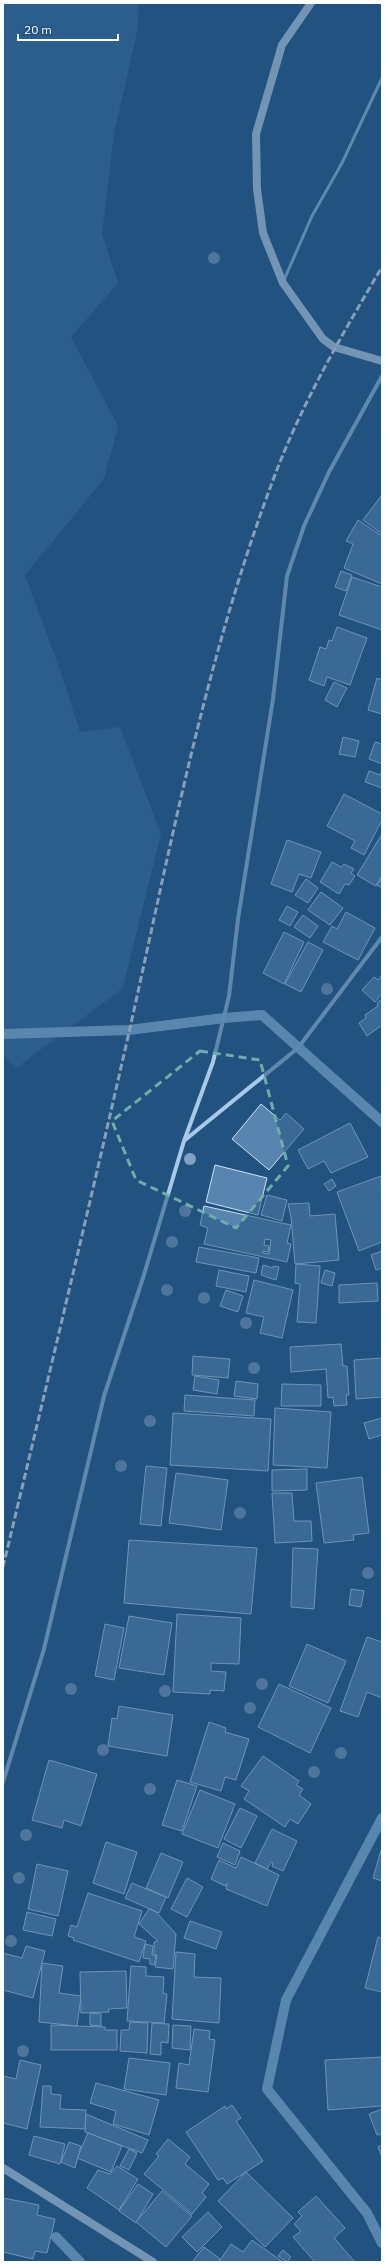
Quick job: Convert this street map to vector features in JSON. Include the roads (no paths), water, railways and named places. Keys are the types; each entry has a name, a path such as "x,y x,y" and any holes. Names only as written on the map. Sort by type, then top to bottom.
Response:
{"street":[{"path":"311,3 282,45 256,134 257,189 264,233 283,283 323,339 334,347 382,361"},
{"path":"3,1782 44,1649 104,1396 143,1278 184,1141 213,1062 229,996 238,919 274,699 288,576 304,526 329,472 382,376"},
{"path":"184,1141 298,1048 382,938"},
{"path":"3,2168 153,2262"}],"lane":[{"path":"283,283 312,216 342,163 382,78"}],"waterway":[{"path":"3,1034 129,1030 224,1018 262,1015 382,1122"},
{"path":"382,1818 286,2000 267,2089 367,2213 382,2243"},
{"path":"56,2237 80,2262"}],"railway":[{"path":"3,1567 99,1163 177,816 211,674 231,605 253,535 278,467 300,416 326,365 382,267"}]}
